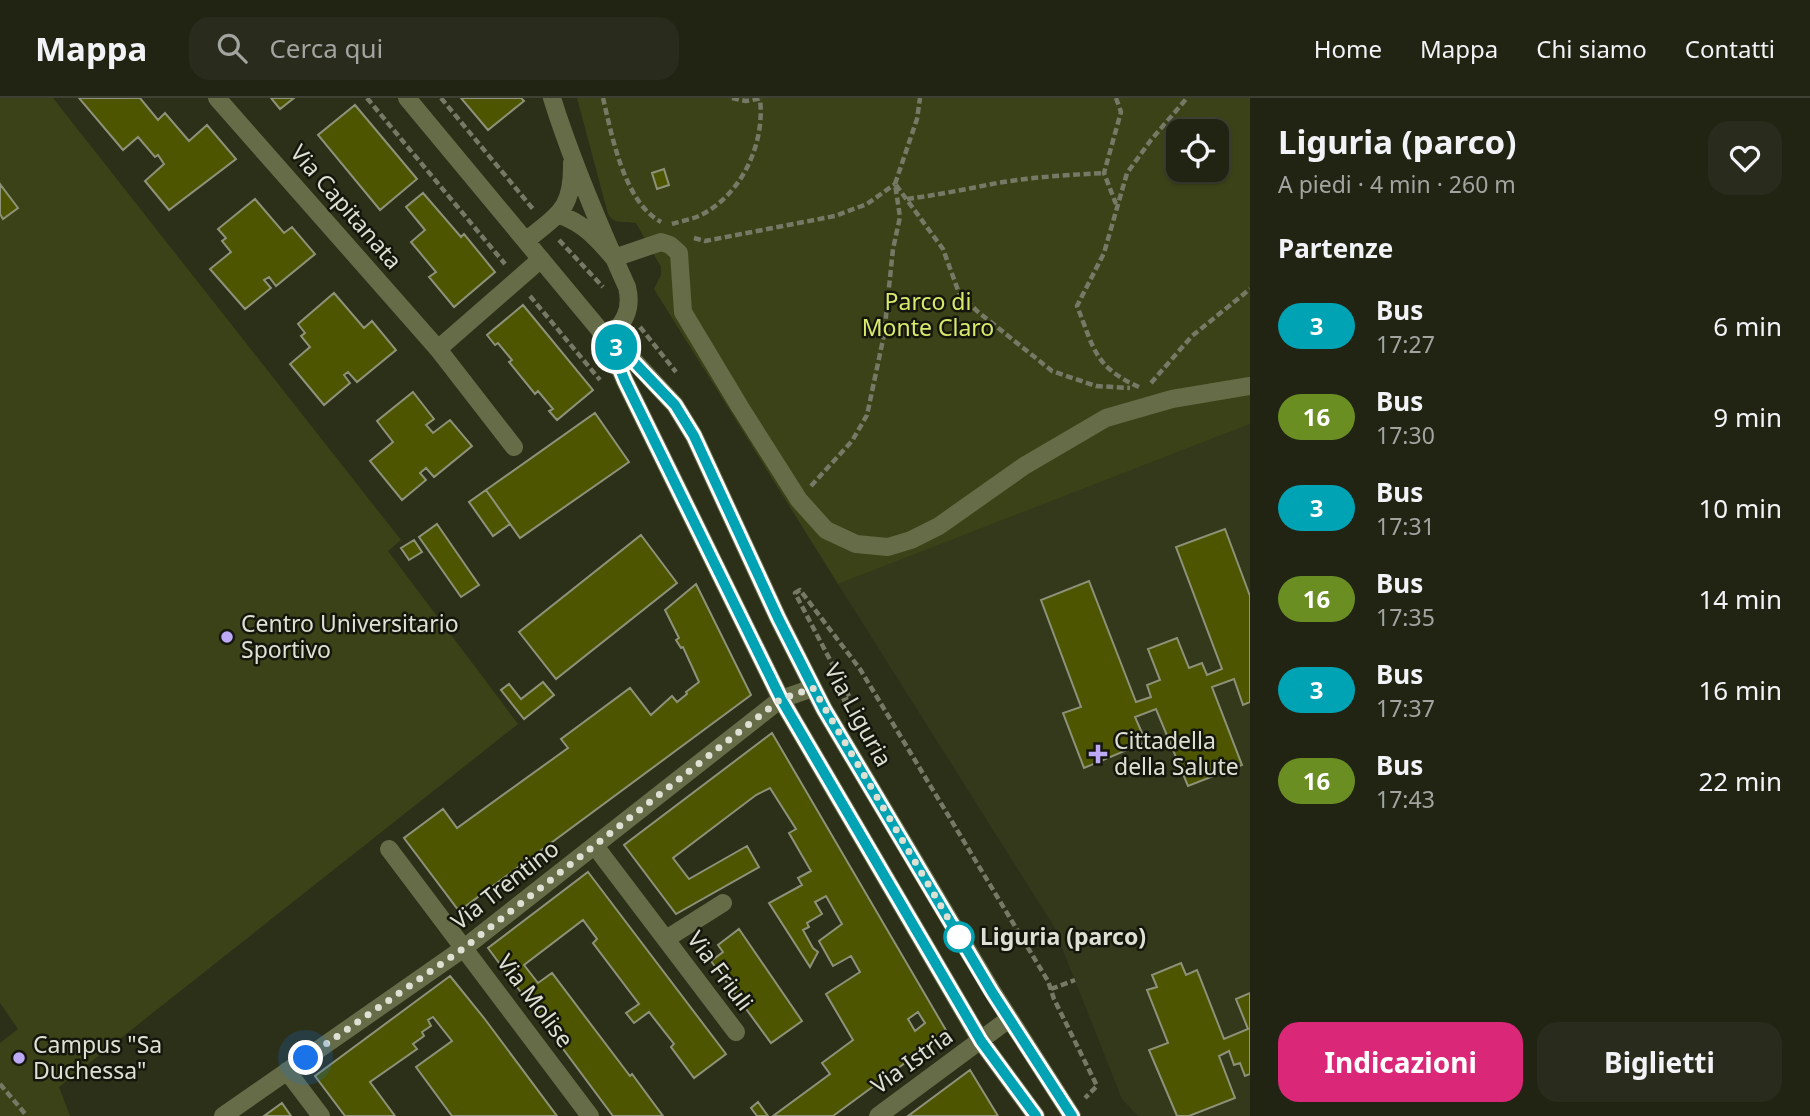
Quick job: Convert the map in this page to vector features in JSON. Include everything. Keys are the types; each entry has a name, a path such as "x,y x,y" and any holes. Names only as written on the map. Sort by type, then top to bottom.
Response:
{"street":[{"name":"Via Capitanata","path":"217,98 438,349 514,447"},
{"name":"Via Liguria","path":"407,98 608,340 634,362 675,405 694,436 813,688 1009,1019 1072,1116"},
{"path":"552,98 572,160 586,187 630,298 625,321 608,340"},
{"path":"526,241 560,215 572,181 572,160"},
{"path":"560,215 594,233 614,258"},
{"path":"614,258 661,242 670,245 679,253 683,312 799,500 826,530 856,544 888,547 911,540 939,526 1024,466 1106,418 1172,400 1250,386"},
{"path":"438,349 541,259"},
{"name":"Via Liguria","path":"608,340 625,381 781,699 981,1041 1036,1116"},
{"name":"Via Trentino","path":"223,1116 464,948 781,699 813,688"},
{"name":"Via Friuli","path":"595,846 736,1032"},
{"name":"Via Molise","path":"389,849 590,1116"},
{"name":"Via Friuli","path":"666,939 723,903"},
{"name":"Via Istria","path":"878,1116 1009,1019"},
{"path":"287,1071 321,1116"}],"path":[{"path":"603,98 612,138 630,188 653,218 678,231"},
{"path":"668,226 702,215 723,199 746,171 757,143 762,117 761,99 746,101 732,98"},
{"path":"799,500 852,441 867,415 884,335 893,248 900,217 895,184 917,119 919,98"},
{"path":"1116,98 1121,112 1104,173 1117,204"},
{"path":"1146,390 1123,380 1099,360 1077,306 1104,253 1127,173 1187,98"},
{"path":"907,199 1043,177 1104,173"},
{"path":"895,184 943,249 959,292 1012,340 1052,371 1096,386 1146,390"},
{"path":"688,236 705,241 835,216 867,204 895,184"},
{"path":"1146,390 1192,336 1250,289"},
{"path":"841,702 850,698 795,593 800,590 860,668 1048,981 1097,1086 1083,1099"},
{"path":"1051,989 1075,980"},
{"path":"0,1084 27,1116"}],"shaded area":[{"name":"Cittadella della Salute","path":"1250,424 1250,1116 1138,1116 1122,1099 1053,925 838,584"}],"green space":[{"name":"Centro Universitario Sportivo","path":"0,98 53,98 401,540 388,551 518,724 59,1087 70,1116 0,1116 0,1043 18,1029 0,1003"},
{"name":"Parco di Monte Claro","path":"577,98 1250,98 1250,424 838,584 654,289 661,275 661,267 636,223 617,221 611,217"}],"building":[{"path":"79,98 140,98 158,120 165,113 189,141 207,125 236,159 169,210 145,181 164,164 158,155 155,157 138,137 123,150"},
{"path":"271,98 294,98 280,109"},
{"path":"461,98 521,98 524,101 488,130"},
{"path":"355,105 417,179 380,210 318,135"},
{"path":"664,169 669,185 657,189 652,173"},
{"path":"0,184 18,208 3,219 0,214"},
{"path":"423,193 461,237 464,234 495,272 454,307 429,277 436,272 411,242 425,230 406,207"},
{"path":"255,199 284,233 292,227 315,254 276,286 269,277 264,280 271,288 245,309 210,269 231,252 222,241 226,238 218,229"},
{"path":"334,293 364,328 372,321 396,350 357,382 348,372 344,375 350,383 324,405 290,364 310,347 301,336 305,333 298,324"},
{"path":"523,305 593,390 557,420 549,411 553,409 538,391 535,394 509,362 512,360 498,343 495,345 487,335"},
{"path":"413,392 434,419 426,425 433,433 450,420 472,446 434,477 426,468 420,473 426,480 402,500 370,461 393,442 377,421"},
{"path":"595,413 629,462 520,538 486,490"},
{"path":"486,490 510,524 493,536 469,502"},
{"path":"437,524 479,585 461,597 419,537"},
{"path":"1225,529 1250,596 1250,702 1243,705 1234,679 1212,687 1242,765 1188,786 1156,709 1135,717 1146,742 1084,768 1063,713 1081,707 1041,600 1089,581 1136,702 1151,697 1147,685 1160,680 1148,649 1177,638 1189,668 1202,663 1207,675 1222,669 1176,547"},
{"path":"641,535 677,583 556,679 519,632"},
{"path":"414,540 422,552 409,560 401,548"},
{"path":"696,584 751,695 459,911 404,838 443,809 457,828 568,748 561,739 630,688 651,715 672,696 677,702 687,694 686,692 699,682 683,647 681,648 676,640 679,638 665,610"},
{"path":"543,682 554,695 524,719 501,690 509,684 521,699"},
{"path":"772,733 947,1032 833,1116 773,1116 830,1074 822,1063 853,1040 826,994 860,972 851,956 833,966 819,941 842,924 826,896 815,902 822,914 807,923 809,927 803,930 818,952 810,967 769,903 802,885 798,878 811,871 789,833 796,829 770,788 756,795 673,858 689,879 747,846 759,867 676,914 624,845","holes":["918,1012 925,1023 915,1031 908,1019"]},
{"path":"588,872 726,1054 694,1078 671,1047 674,1044 649,1012 634,1023 626,1013 639,1004 593,943 597,939 583,920 524,965 538,983 552,973 663,1116 613,1116 488,948"},
{"path":"739,929 802,1021 771,1043 711,961 723,952 718,945"},
{"path":"1181,963 1186,975 1197,970 1224,1039 1248,1029 1236,999 1250,993 1250,1074 1245,1076 1240,1063 1234,1065 1229,1051 1219,1056 1235,1098 1189,1116 1177,1116 1149,1050 1168,1043 1147,990 1157,987 1152,975"},
{"path":"450,976 557,1116 452,1116 416,1067 452,1041 433,1017 428,1020 431,1026 422,1032 424,1036 413,1044 417,1049 370,1082 395,1116 345,1116 315,1076"},
{"path":"970,1070 998,1116 908,1116"},
{"path":"758,1102 768,1116 757,1116 751,1108"},
{"path":"282,1103 291,1116 264,1116"}],"bus line":[{"name":"3","path":"1036,1116 981,1041 781,699 625,381 608,340 634,362 675,405 694,436 778,618 824,709 992,992 1072,1116"}],"place":[{"name":"Centro Universitario Sportivo","path":"227,637"},
{"name":"Cittadella della Salute","path":"1098,754"},
{"name":"Liguria (parco)","path":"959,937"},
{"name":"Campus \"Sa Duchessa\"","path":"19,1058"}],"route":[{"path":"306,1058 464,948 781,699 813,688 965,947 959,937"}]}
